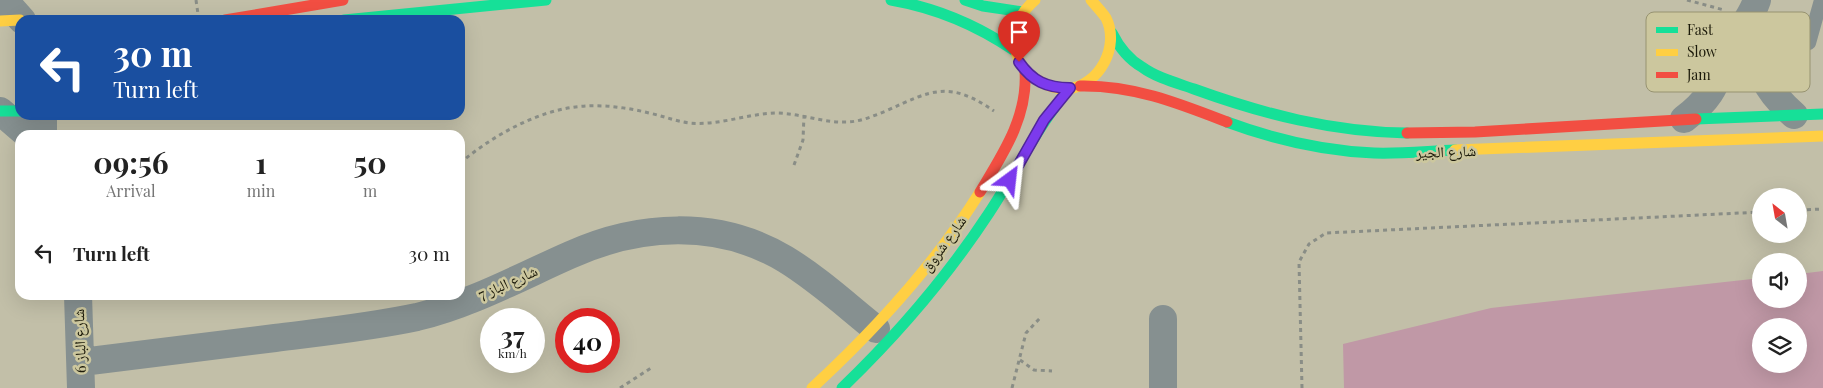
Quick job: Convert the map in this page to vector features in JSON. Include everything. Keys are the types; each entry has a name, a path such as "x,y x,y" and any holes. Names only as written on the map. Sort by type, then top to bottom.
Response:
{"street":[{"path":"4,0 17,15"},
{"path":"254,15 343,0"},
{"path":"388,15 546,0"},
{"path":"892,0 925,8 972,24 1015,51"},
{"path":"965,0 983,6 1023,12"},
{"path":"1025,71 1015,51 1014,38 1017,24 1023,12 1035,0"},
{"name":"شارع الجير","path":"1091,0 1100,8 1125,54 1144,70 1261,112 1347,129 1380,132 1446,133 1684,119 1823,114"},
{"path":"0,21 15,20"},
{"name":"شارع شروق","path":"842,388 897,334 950,271 996,203 1044,120 1075,87 1100,72 1107,60 1112,33"},
{"name":"شارع الجير","path":"1025,71 1046,86 1075,87 1098,84 1134,88 1251,131 1312,145 1374,153 1823,136"},
{"name":"شارع شروق","path":"812,388 876,329 942,249 982,189 1017,126 1027,99 1025,71"},
{"path":"1684,119 1699,107 1712,92"},
{"path":"1773,92 1778,100 1794,114"},
{"path":"0,111 15,111"},
{"path":"0,111 22,130"},
{"name":"شارع الباز 7","path":"81,375 419,316 491,292 598,243 628,234 659,230 690,230 721,235 751,244 783,258 815,279 876,329"},
{"name":"شارع الباز 6","path":"78,300 81,375"},
{"path":"1163,319 1163,388"}],"lane":[{"path":"1810,39 1821,0"}],"path":[{"path":"196,0 199,15"},
{"path":"1687,0 1754,8"},
{"path":"465,159 484,145 528,121 563,109 585,106 629,108 670,120 691,123 712,123 774,113 804,115 839,122 860,120 927,93 953,91 977,99 1017,126"},
{"path":"794,165 803,140 804,115"},
{"path":"1808,210 1823,209"},
{"path":"1302,388 1299,262 1308,244 1326,233 1752,212"},
{"path":"1012,388 1026,333 1040,318"},
{"path":"1020,360 1034,370 1052,371"},
{"path":"620,388 651,368"}],"shaded area":[{"path":"1823,271 1823,388 1344,388 1343,344 1491,308 1752,279 1752,308 1807,308 1807,273"}],"traffic: fast":[{"path":"394,15 546,0"},
{"path":"891,0 908,3 956,19 986,33 1015,51"},
{"path":"965,0 983,6 1023,12"},
{"path":"1112,33 1128,56 1148,71 1167,80 1220,98 1272,114 1325,125 1379,132 1407,133"},
{"path":"842,388 902,326 939,283 973,237 1037,133 1070,88"},
{"path":"0,111 15,111"},
{"path":"1696,119 1823,114"},
{"path":"1227,122 1281,139 1337,150 1384,153 1455,150"}],"traffic: slow":[{"path":"1035,0 1026,9 1017,25 1015,37 1017,54 1021,64 1031,76 1047,85 1064,89 1079,86 1089,80 1098,72 1109,52 1110,29 1106,18 1091,0"},
{"path":"0,21 15,20"},
{"path":"1455,150 1823,136"},
{"path":"812,388 859,343 903,296 943,246 980,192"}],"traffic: jam":[{"path":"254,15 343,0"},
{"path":"980,192 1005,149 1018,119 1025,88 1025,71"},
{"path":"1080,86 1100,86 1155,96 1227,122"},
{"path":"1407,133 1475,132 1696,119"}],"route":[{"path":"1010,180 1044,120 1070,88 1046,86 1025,71 1019,62"}]}
